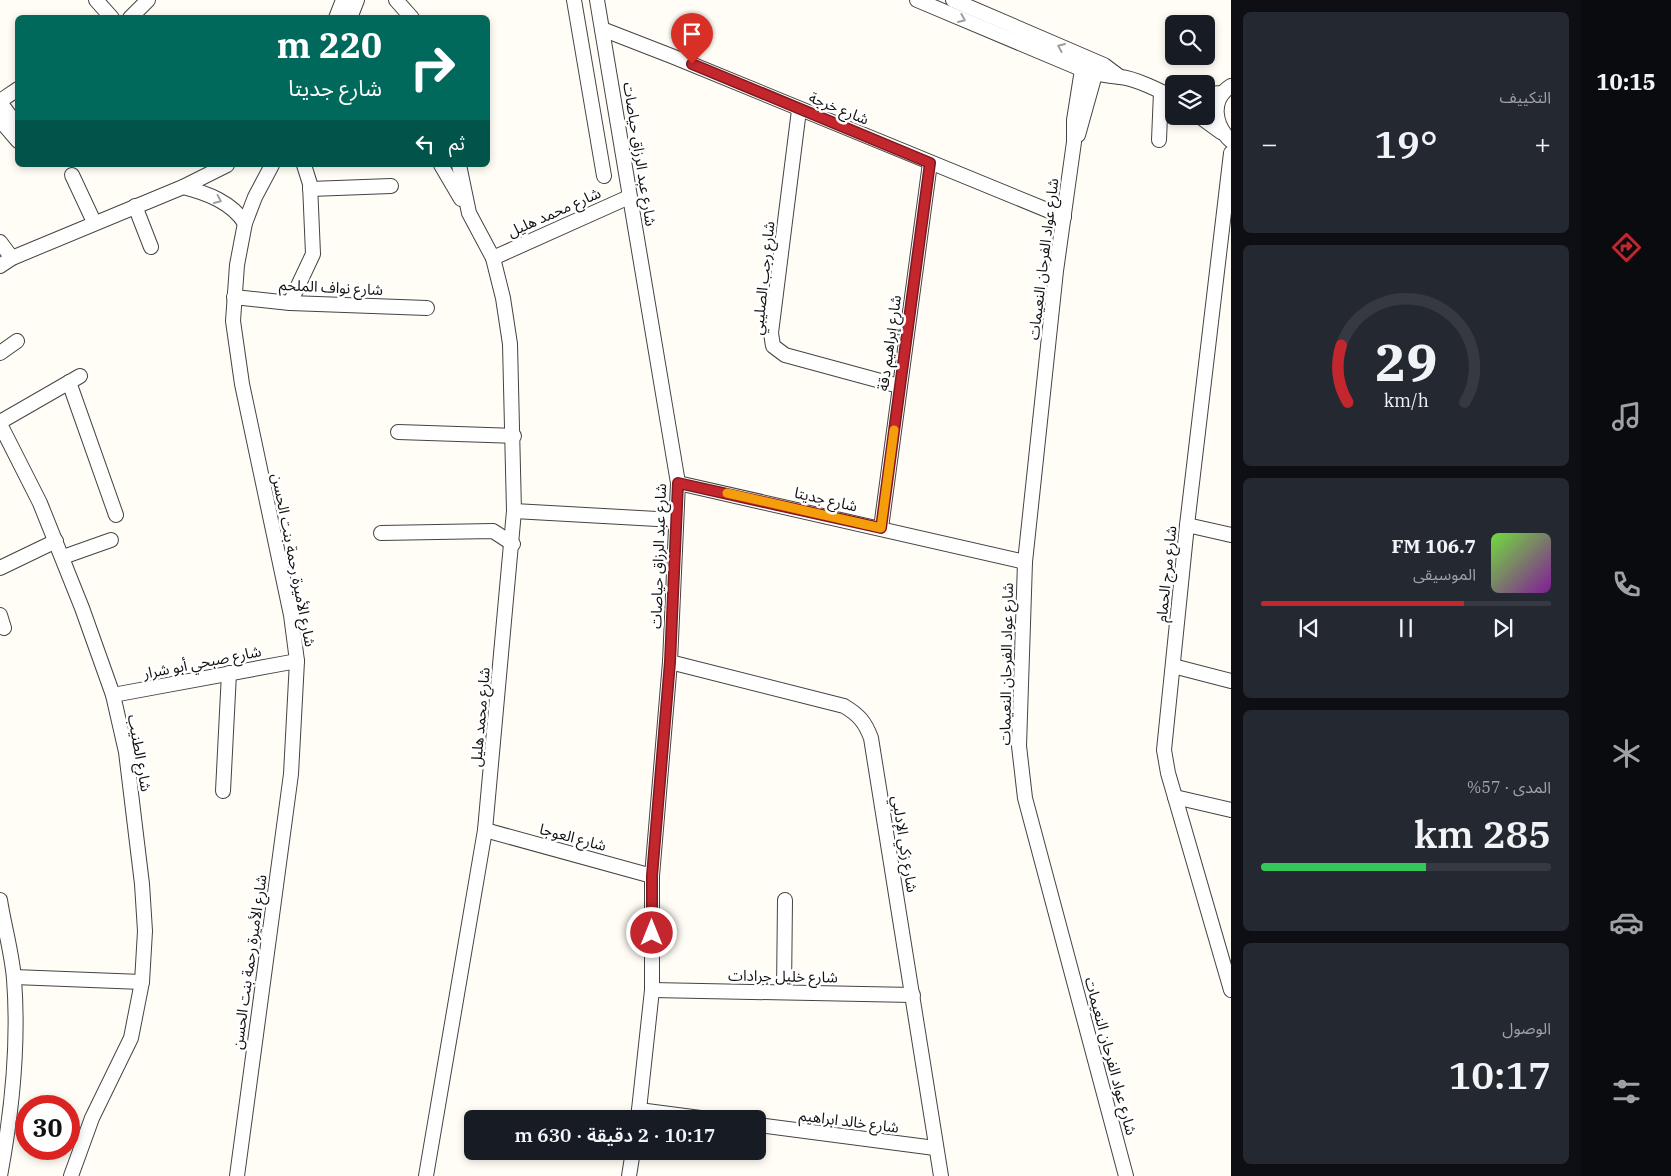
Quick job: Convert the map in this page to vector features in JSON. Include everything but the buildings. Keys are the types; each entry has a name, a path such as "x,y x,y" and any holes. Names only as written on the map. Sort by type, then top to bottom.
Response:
{"street":[{"path":"96,0 109,15"},
{"path":"133,15 148,0"},
{"path":"337,15 342,0"},
{"path":"352,15 358,0"},
{"path":"396,0 409,15"},
{"path":"574,0 604,176"},
{"name":"شارع عبد الرزاق حياصات","path":"597,0 678,483 670,662 652,876 652,990 639,1110"},
{"path":"917,0 1165,94"},
{"path":"953,0 1083,63"},
{"name":"شارع خرجة","path":"602,29 1064,217"},
{"name":"شارع عواد الفرحان النعيمات","path":"1083,63 1074,125 1074,142 1024,562 1020,694 1021,773 1025,798 1126,1176"},
{"name":"شارع عواد الفرحان النعيمات","path":"1074,142 1081,128 1097,68"},
{"path":"1226,136 1216,119 1217,105 1227,89"},
{"path":"15,91 0,102 15,123"},
{"name":"شارع رجب الصليبي","path":"799,110 771,332 773,346 785,355 899,386"},
{"path":"1159,140 1165,114"},
{"path":"0,120 15,138"},
{"path":"1211,125 1226,136"},
{"name":"شارع مرج الحمام","path":"1231,153 1187,525 1164,750 1168,773 1231,990"},
{"name":"شارع إبراهيم دقة","path":"881,528 930,163"},
{"path":"0,266 12,258 94,222 183,187 223,167"},
{"name":"شارع الأميرة رحمة بنت الحسن","path":"237,1176 291,774 297,661 291,614 242,384 233,321 234,297 245,223 255,197 271,167"},
{"path":"290,303 313,254 310,189 304,167"},
{"path":"442,167 469,213"},
{"name":"شارع محمد هليل","path":"426,1176 485,830 513,544 514,436 510,344 503,298 493,258 469,213 459,167"},
{"path":"72,175 94,222"},
{"path":"310,189 391,186"},
{"path":"183,187 202,192 227,204 239,214 245,223"},
{"name":"شارع محمد هليل","path":"493,258 629,197"},
{"path":"135,206 151,247"},
{"path":"0,242 12,258"},
{"name":"شارع نواف الملحم","path":"234,297 290,303 427,308"},
{"path":"0,353 17,341"},
{"name":"شارع الطنيب","path":"71,1176 92,1118 131,1038 142,982 145,931 142,884 126,752 113,695 56,540 25,470 0,423 75,379 116,515"},
{"path":"398,432 514,436"},
{"name":"شارع جديتا","path":"678,483 1024,562"},
{"path":"514,511 675,520"},
{"path":"1187,525 1231,535"},
{"path":"381,533 494,531 513,544"},
{"path":"0,568 56,540"},
{"path":"63,557 110,540"},
{"name":"شارع صبحي أبو شرار","path":"113,695 297,661"},
{"name":"شارع زكي الإدلبي","path":"670,662 844,706 859,715 871,738 941,1176"},
{"path":"1173,666 1231,681"},
{"path":"223,791 229,673"},
{"path":"1175,797 1231,810"},
{"name":"شارع العوجا","path":"485,830 652,876"},
{"path":"0,900 3,941 14,978 15,1027 13,1077 6,1143 0,1176"},
{"path":"784,991 785,900"},
{"path":"14,978 142,982"},
{"name":"شارع خليل جرادات","path":"652,990 784,991 913,995"},
{"name":"شارع خالد ابراهيم","path":"766,1126 936,1148"},
{"path":"629,1176 632,1160"}],"slow traffic":[{"path":"727,493 881,528 894,430"}],"route":[{"path":"652,933 652,876 670,662 678,483 881,528 930,163 692,64"}]}
